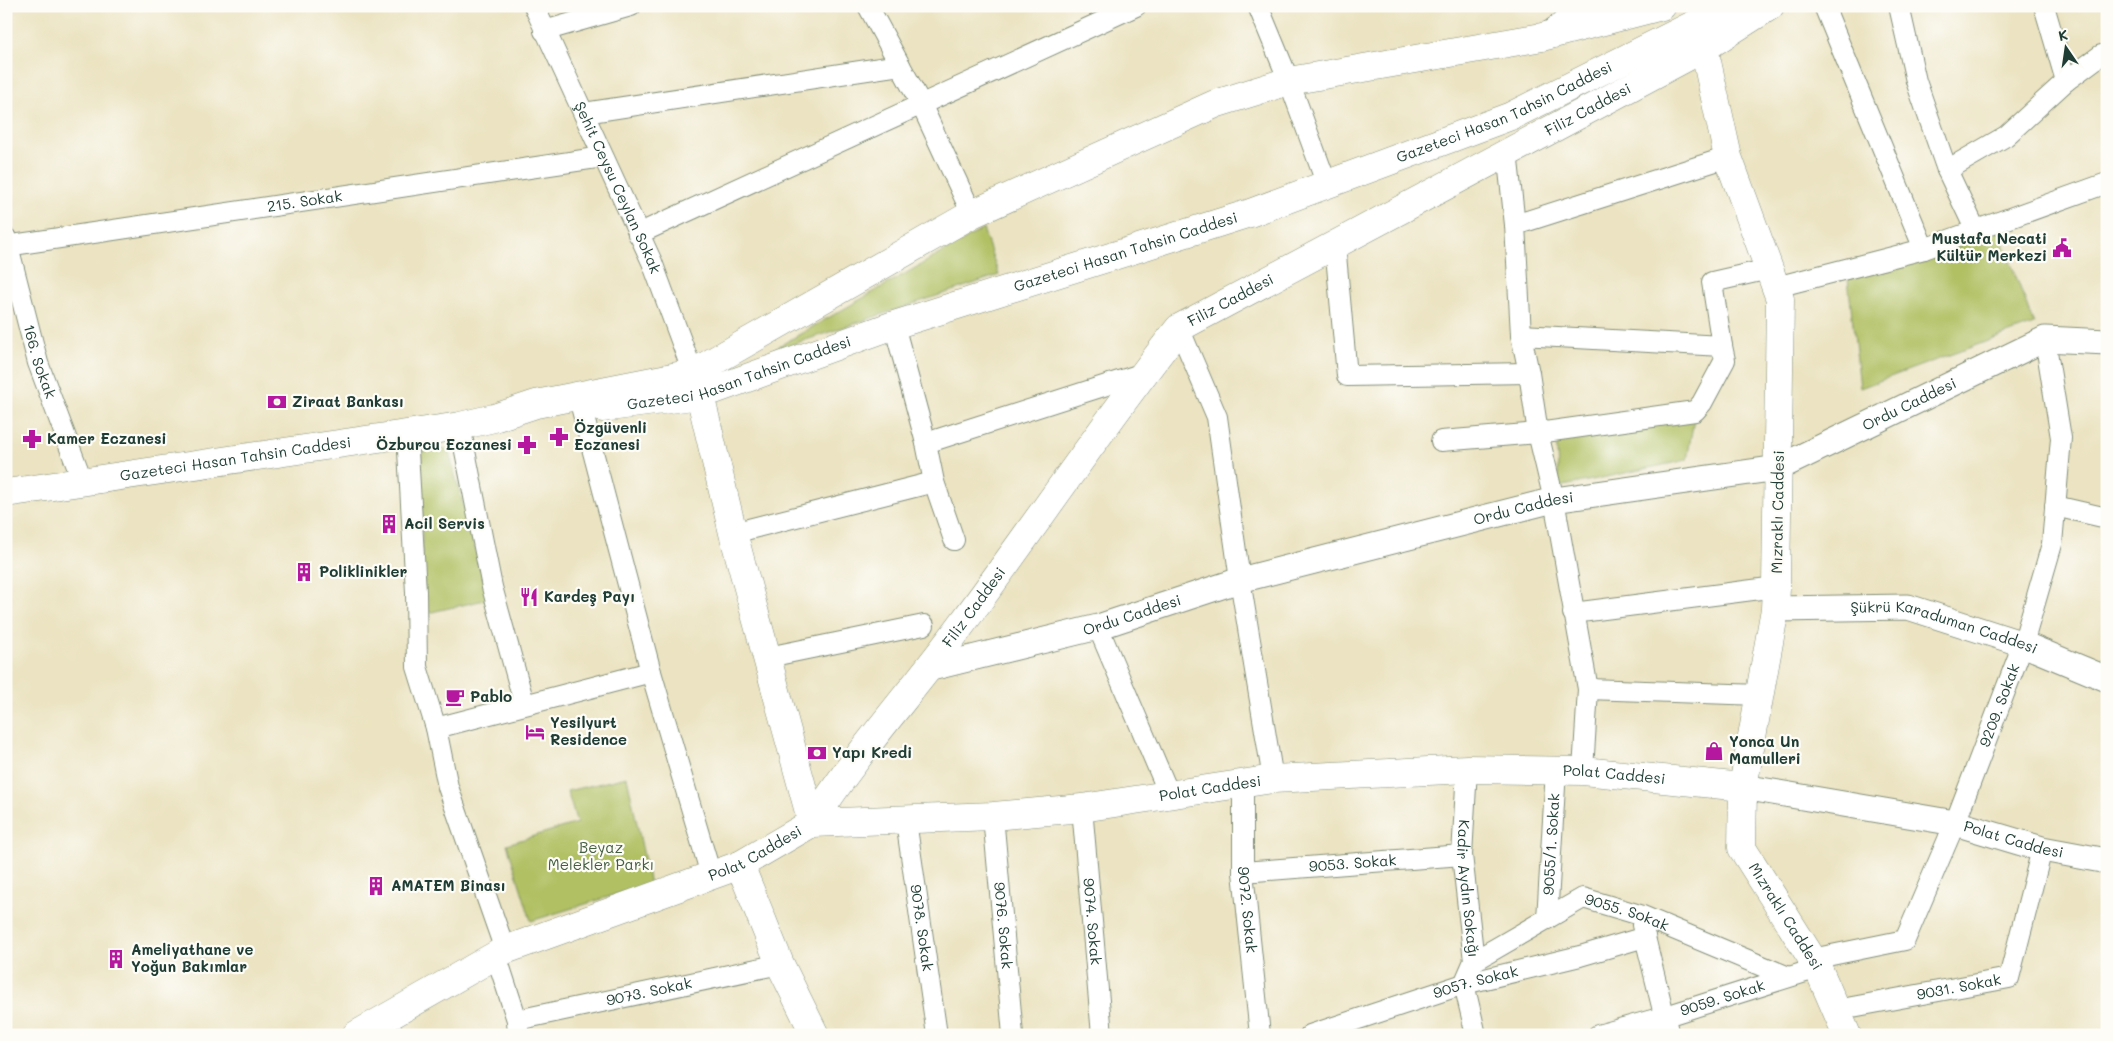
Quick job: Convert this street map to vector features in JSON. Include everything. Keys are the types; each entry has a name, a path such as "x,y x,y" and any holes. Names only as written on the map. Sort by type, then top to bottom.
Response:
{"main road":[{"name":"Gazeteci Hasan Tahsin Caddesi","path":"6,493 82,480 460,426 494,418 536,404 696,384 972,214 1215,104 1289,81 1542,38 1662,6"},
{"path":"1704,48 1770,6"},
{"name":"Gazeteci Hasan Tahsin Caddesi","path":"494,418 540,420 696,384 894,325 1250,213 1511,116 1730,7"},
{"name":"Filiz Caddesi","path":"812,824 834,789 963,623 1144,373 1179,328 1704,48 1730,7"},
{"name":"Mızraklı Caddesi","path":"1704,48 1728,156 1780,299 1776,598 1743,786 1742,848 1815,963 1847,1035"},
{"path":"696,384 812,824"},
{"name":"Polat Caddesi","path":"356,1035 501,952 740,865 812,824 994,816 1082,808 1273,779 1467,769 1583,771 1743,786"},
{"path":"834,789 831,799 832,808 844,815 863,821"},
{"path":"740,865 780,964 815,1035"}],"street":[{"name":"Şehit Ceysu Ceylan Sokak","path":"534,6 652,262 696,384"},
{"path":"544,31 631,6"},
{"path":"868,6 920,104 972,214"},
{"path":"638,234 1136,6"},
{"path":"1258,6 1289,81 1327,185"},
{"path":"1542,38 1582,6"},
{"path":"1824,6 1924,249"},
{"path":"1899,6 1916,81 1947,170 1975,229"},
{"path":"2044,6 2066,81"},
{"path":"1947,170 2006,136 2066,81 2101,55 2107,54"},
{"path":"584,114 900,65"},
{"path":"1507,152 1515,225 1521,335 1538,433 1554,500 1588,690 1583,771"},
{"path":"1515,225 1728,156"},
{"name":"215. Sokak","path":"7,243 603,157"},
{"path":"1441,441 1538,433 1695,410 1702,403 1725,360 1712,282 1772,278 1924,249 2107,182"},
{"name":"166. Sokak","path":"7,243 38,363 82,480"},
{"path":"1335,244 1347,376 1529,373"},
{"path":"894,325 926,444 934,482 954,540"},
{"path":"1179,328 1217,417 1240,580 1273,779"},
{"path":"1521,335 1722,346"},
{"name":"Ordu Caddesi","path":"927,669 1098,627 1240,580 1554,500 1778,468 2045,339 2107,342"},
{"name":"9209. Sokak","path":"1815,963 1905,940 1955,823 2023,644 2052,544 2061,438 2045,339"},
{"path":"926,444 1144,373"},
{"path":"582,410 651,672 711,875"},
{"path":"460,426 492,587 524,703"},
{"path":"407,433 416,592 417,667 436,728 448,786 501,952 518,1027"},
{"path":"734,533 934,482"},
{"path":"2055,506 2107,518"},
{"path":"1573,613 1776,598"},
{"name":"Şükrü Karaduman Caddesi","path":"1776,598 1908,608 2023,644 2107,679"},
{"path":"768,657 924,625"},
{"path":"1098,627 1170,796"},
{"path":"436,728 524,703 651,672"},
{"path":"1588,690 1760,695"},
{"name":"Kadir Aydın Sokağı","path":"1464,984 1474,961 1462,855 1467,769"},
{"name":"9055/1. Sokak","path":"1546,919 1556,770"},
{"name":"9072. Sokak","path":"1243,785 1243,872 1260,1035"},
{"name":"Polat Caddesi","path":"1743,786 1955,823 2042,849 2107,861"},
{"name":"9074. Sokak","path":"1082,808 1102,1035"},
{"name":"9076. Sokak","path":"994,816 1013,1035"},
{"name":"9078. Sokak","path":"906,821 937,1035"},
{"name":"9031. Sokak","path":"1836,1010 2009,978 2042,849"},
{"name":"9053. Sokak","path":"1243,872 1462,855"},
{"name":"9055. Sokak","path":"1474,961 1583,898 1640,915 1786,976"},
{"path":"1640,915 1666,1026"},
{"name":"9057. Sokak","path":"1310,1035 1464,984 1580,956 1644,937"},
{"name":"9059. Sokak","path":"1598,1035 1666,1026 1815,963"},
{"name":"9073. Sokak","path":"518,1027 780,964"},
{"path":"1464,984 1476,1035"}],"green space":[{"path":"983,229 999,275 767,353"},
{"path":"1998,229 2034,324 1860,388 1848,279"},
{"path":"1694,419 1687,460 1559,487 1556,436"},
{"path":"448,449 489,599 423,614 421,452"},
{"name":"Beyaz Melekler Parkı","path":"627,777 650,884 531,921 507,844 577,823 567,791"}],"place":[{"name":"Mustafa Necati Kültür Merkezi","path":"2062,248"},
{"name":"Ziraat Bankası","path":"277,402"},
{"name":"Özgüvenli Eczanesi","path":"559,437"},
{"name":"Kamer Eczanesi","path":"32,439"},
{"name":"Özburcu Eczanesi","path":"527,445"},
{"name":"Acil Servis","path":"389,524"},
{"name":"Poliklinikler","path":"304,572"},
{"name":"Kardeş Payı","path":"529,597"},
{"name":"Pablo","path":"455,697"},
{"name":"Yesilyurt Residence","path":"535,732"},
{"name":"Yonca Un Mamulleri","path":"1714,751"},
{"name":"Yapı Kredi","path":"817,753"},
{"name":"AMATEM Binası","path":"376,886"},
{"name":"Ameliyathane ve Yoğun Bakımlar","path":"116,959"}]}
